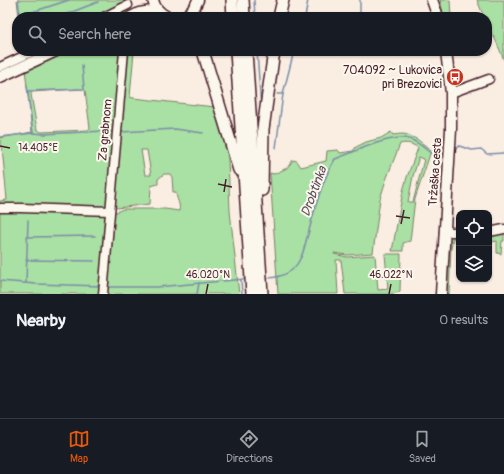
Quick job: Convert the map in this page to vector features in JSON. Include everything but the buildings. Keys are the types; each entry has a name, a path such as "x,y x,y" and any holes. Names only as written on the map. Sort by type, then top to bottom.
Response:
{"highway":[{"path":"232,0 233,12"},
{"path":"243,0 244,12"},
{"path":"280,12 283,0"},
{"path":"205,56 235,154 246,200"},
{"path":"236,56 252,294"},
{"path":"246,56 262,294"},
{"path":"260,261 263,129 273,56"}],"main road":[{"path":"138,12 153,0 154,6 161,12"},
{"path":"191,12 198,0"},
{"path":"432,0 436,12"},
{"path":"150,12 158,10"},
{"path":"0,77 45,56"},
{"name":"Tržaška cesta","path":"441,294 451,129 451,93 447,56"}],"street":[{"path":"112,12 128,2 132,12"},
{"path":"0,67 23,56"},
{"name":"Za grabnom","path":"103,289 124,56"},
{"path":"451,93 489,79"},
{"path":"0,208 110,211"},
{"path":"492,231 504,229"},
{"path":"444,232 456,232"}],"green space":[{"path":"17,0 126,0 125,12 18,12"},
{"path":"440,0 450,0 451,12 443,12"},
{"path":"477,0 504,0 504,60 492,33 492,12 482,12"},
{"path":"57,56 122,56 107,205 105,208 0,206 0,201 7,200 0,138 32,132 25,69","holes":["78,89 85,90 90,128 88,130 41,132 37,129 31,94 32,92"]},
{"path":"126,56 134,56 130,97 215,107 226,143 228,158 230,211 239,294 104,294 111,218 114,213 123,209 165,209 179,211 176,192 173,192 172,177 170,174 164,174 158,179 158,184 151,186 150,204 117,208 112,205","holes":["141,150 147,150 151,175 145,175"]},
{"path":"391,132 393,135 406,134 418,140 431,151 415,199 410,241 403,243 403,251 392,251 403,191 418,148 412,144 405,143 400,144 380,199 373,253 347,255 334,254 347,257 375,255 378,290 388,289 385,254 401,254 400,292 392,294 345,294 341,260 336,260 338,294 278,294 270,173 274,174 287,168 293,160 297,161 301,167 326,161 327,151 338,150 340,153 353,151 356,147 366,142 381,138","holes":["419,157 424,159 413,202 408,202 413,176"]},
{"path":"0,210 105,214 107,218 101,294 0,294"},
{"path":"504,232 504,241 502,241 501,254 497,253 497,241 492,242 492,234"},
{"path":"450,236 456,236 456,238 453,238 451,249 449,294 444,294 448,238"}],"waterway":[{"path":"18,0 19,12"},
{"path":"32,12 69,0"},
{"path":"254,0 255,12"},
{"path":"306,12 308,0"},
{"path":"360,0 360,12"},
{"path":"72,12 98,2"},
{"path":"257,56 261,109"},
{"path":"277,94 283,94 293,56"},
{"path":"28,91 84,89 82,65"},
{"path":"27,85 33,133"},
{"path":"276,148 283,94"},
{"path":"120,132 175,129 203,133"},
{"path":"0,137 33,133 114,132"},
{"name":"Drobtinka","path":"266,278 286,274 299,262 322,186 335,159 383,141 402,138 417,142 437,158 444,157"},
{"name":"Drobtinka","path":"454,150 459,146 472,150 481,149 487,154 504,153"},
{"path":"26,283 28,220"},
{"path":"27,237 95,236"},
{"path":"26,260 94,261"},
{"name":"Drobtinka","path":"107,287 157,287 245,279"},
{"path":"241,280 242,294"},
{"name":"Drobtinka","path":"0,281 36,284 101,286"},
{"path":"197,294 199,283"}],"place":[{"name":"704092 ~ Lukovica pri Brezovici","path":"455,77"}]}
